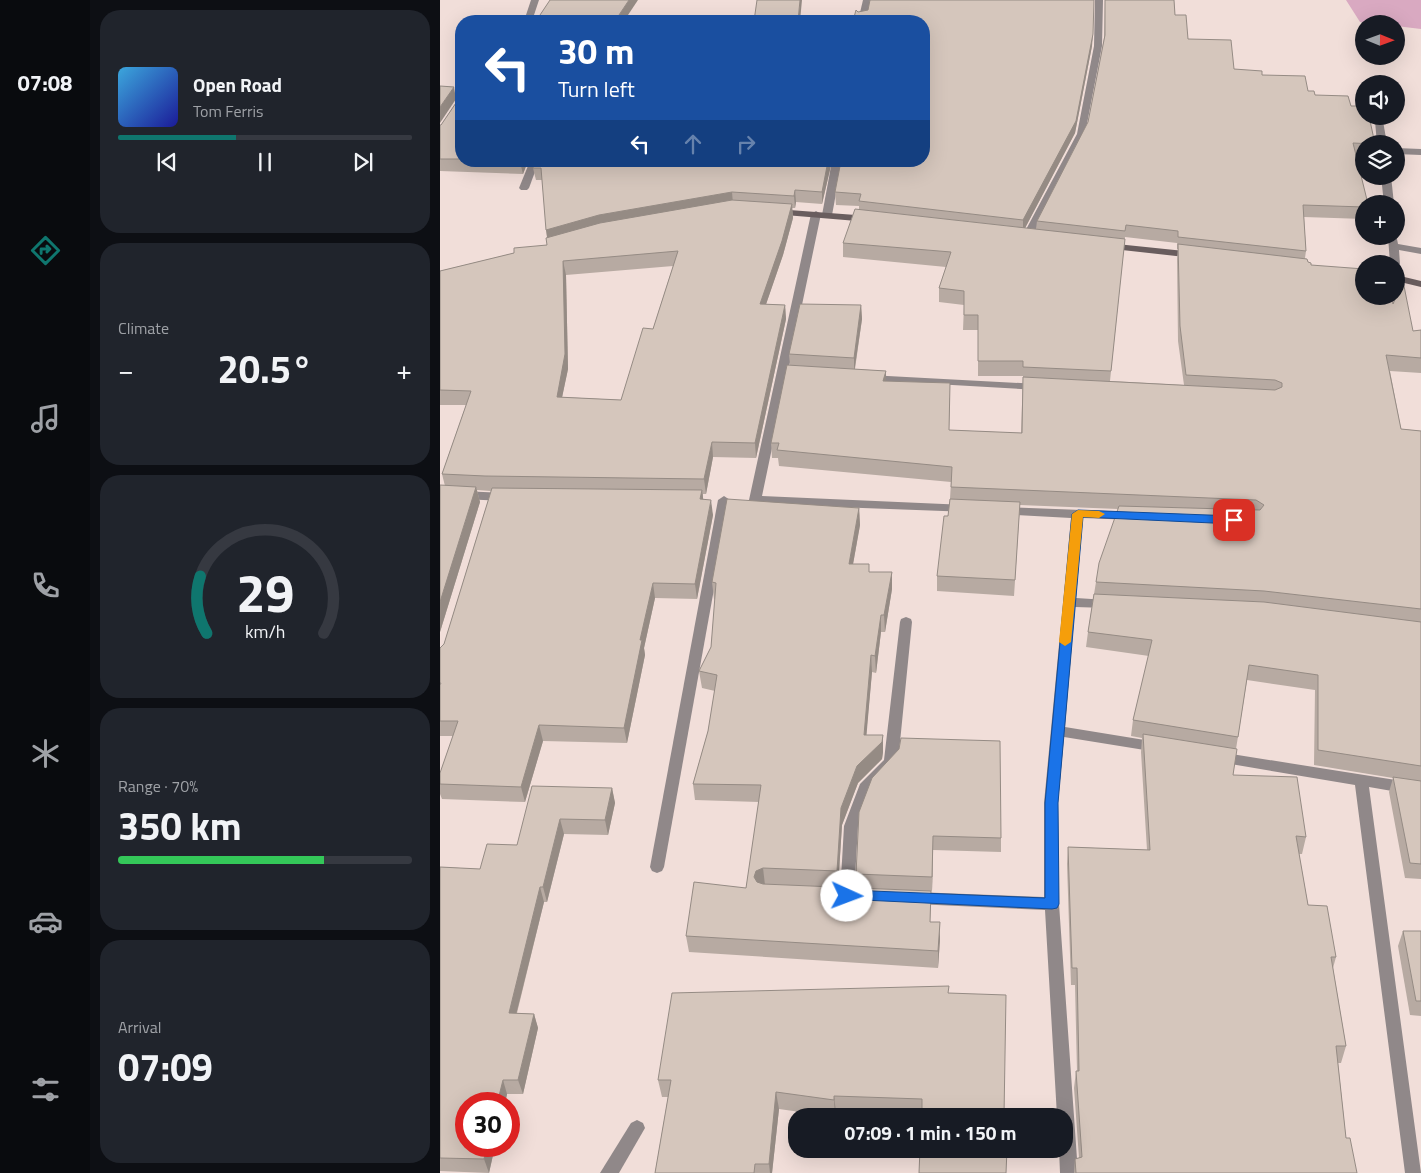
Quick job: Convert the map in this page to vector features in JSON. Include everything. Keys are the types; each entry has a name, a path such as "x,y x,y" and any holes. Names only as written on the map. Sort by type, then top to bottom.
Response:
{"street":[{"path":"530,15 535,0"},
{"path":"863,15 867,0"},
{"path":"1028,237 1081,134 1098,46 1099,0"},
{"path":"1405,151 1421,152"},
{"path":"524,188 533,167"},
{"path":"755,500 787,374 822,214 835,167"},
{"path":"770,212 822,214 875,220"},
{"path":"1097,244 1206,257"},
{"path":"1404,245 1421,251"},
{"path":"1405,280 1421,284"},
{"path":"860,378 1047,388"},
{"path":"440,494 488,502 518,497"},
{"path":"657,867 719,500 1146,516"},
{"path":"1064,1108 1052,904 1052,803 1057,730 1078,514"},
{"path":"1069,602 1117,604"},
{"path":"847,896 851,826 865,788 891,762 906,622"},
{"path":"1057,730 1174,750"},
{"path":"1204,754 1421,790"},
{"path":"1361,780 1414,1173"},
{"path":"829,895 866,896"},
{"path":"896,898 1052,904"},
{"path":"609,1173 637,1128"},
{"path":"1067,1158 1069,1173"}],"shaded area":[{"path":"1346,0 1421,0 1421,29 1405,27 1405,15 1356,15"}],"building":[{"path":"550,0 629,0 619,15 540,15"},
{"path":"757,0 800,0 799,15 755,15"},
{"path":"870,0 1094,0 1093,34 1076,121 1023,220 859,201 861,194 835,192 840,167 930,167 930,15 855,15 856,10 858,12 868,10"},
{"path":"1105,0 1174,0 1175,15 1186,15 1188,39 1231,40 1234,69 1262,71 1262,75 1305,76 1308,91 1314,91 1315,95 1348,96 1351,106 1355,106 1355,125 1371,125 1373,135 1355,135 1355,143 1353,143 1355,151 1355,185 1363,185 1366,195 1355,195 1355,207 1303,205 1306,251 1178,237 1178,231 1126,225 1125,231 1037,221 1088,122 1105,35"},
{"path":"440,86 454,87 440,107"},
{"path":"455,104 455,159 440,159 441,125"},
{"path":"827,167 822,192 795,190 794,196 732,192 599,215 546,230 541,168 533,168"},
{"path":"732,200 792,204 782,241 760,304 785,305 755,443 712,442 704,479 442,474 471,391 440,390 440,271 514,253 514,248 547,245 546,238 600,223","holes":["678,251 653,329 643,328 621,400 557,397 565,354 563,261"]},
{"path":"855,209 1125,239 1111,371 1023,367 1023,361 978,361 978,315 964,315 964,291 939,288 951,252 843,243"},
{"path":"1178,244 1307,259 1311,265 1355,268 1355,305 1405,305 1405,291 1413,331 1421,330 1421,358 1386,355 1401,429 1421,431 1421,609 1264,591 1096,582 1099,563 1119,506 1260,510 1264,505 1256,500 951,487 952,467 777,450 779,443 771,443 787,365 886,371 883,381 950,383 949,430 1022,433 1023,377 1275,390 1282,387 1282,383 1275,380 1186,375 1180,326"},
{"path":"800,304 861,305 854,358 789,354"},
{"path":"440,485 476,487 440,602"},
{"path":"492,488 702,490 700,499 711,500 695,584 653,583 640,640 642,640 624,728 539,725 521,787 440,784 440,773 458,721 440,721 440,648 444,644"},
{"path":"727,499 859,508 849,564 869,564 869,572 892,572 884,615 881,615 875,656 871,655 864,735 883,735 882,742 857,766 841,808 837,871 763,868 756,871 754,877 757,882 763,884 931,891 930,922 940,922 938,951 686,936 694,882 746,888 761,785 693,784 708,731 717,675 699,671 711,647 716,583 712,582"},
{"path":"950,499 1020,502 1015,580 937,576 944,516 948,516"},
{"path":"1094,594 1264,602 1421,622 1421,766 1318,750 1318,675 1249,665 1238,737 1133,720 1152,640 1088,632"},
{"path":"1143,734 1237,749 1233,775 1297,777 1306,837 1296,836 1308,905 1327,906 1336,957 1331,957 1346,1046 1336,1046 1346,1138 1350,1138 1357,1173 1076,1173 1075,1159 1082,1157 1076,1071 1079,1071 1077,968 1072,968 1068,847 1150,850"},
{"path":"901,738 1000,741 1001,838 933,836 932,877 856,874 859,812 872,778 899,749"},
{"path":"1393,777 1421,781 1421,864 1410,863"},
{"path":"532,786 612,788 605,820 560,819 543,887 540,887 509,1013 534,1014 518,1080 503,1080 500,1092 455,1092 455,1157 484,1157 484,1159 440,1158 440,867 480,869 487,844 517,845"},
{"path":"1403,931 1421,931 1421,1001 1416,1001"},
{"path":"949,986 948,993 1006,995 1004,1108 922,1108 922,1099 834,1096 834,1100 776,1092 769,1164 755,1164 754,1173 655,1173 671,1080 658,1080 672,993"},
{"path":"920,1158 1007,1158 1006,1173 919,1173"}],"slow traffic":[{"path":"1065,642 1078,514 1099,514"}],"route":[{"path":"847,896 1052,904 1052,803 1057,730 1078,514 1234,520"}]}
